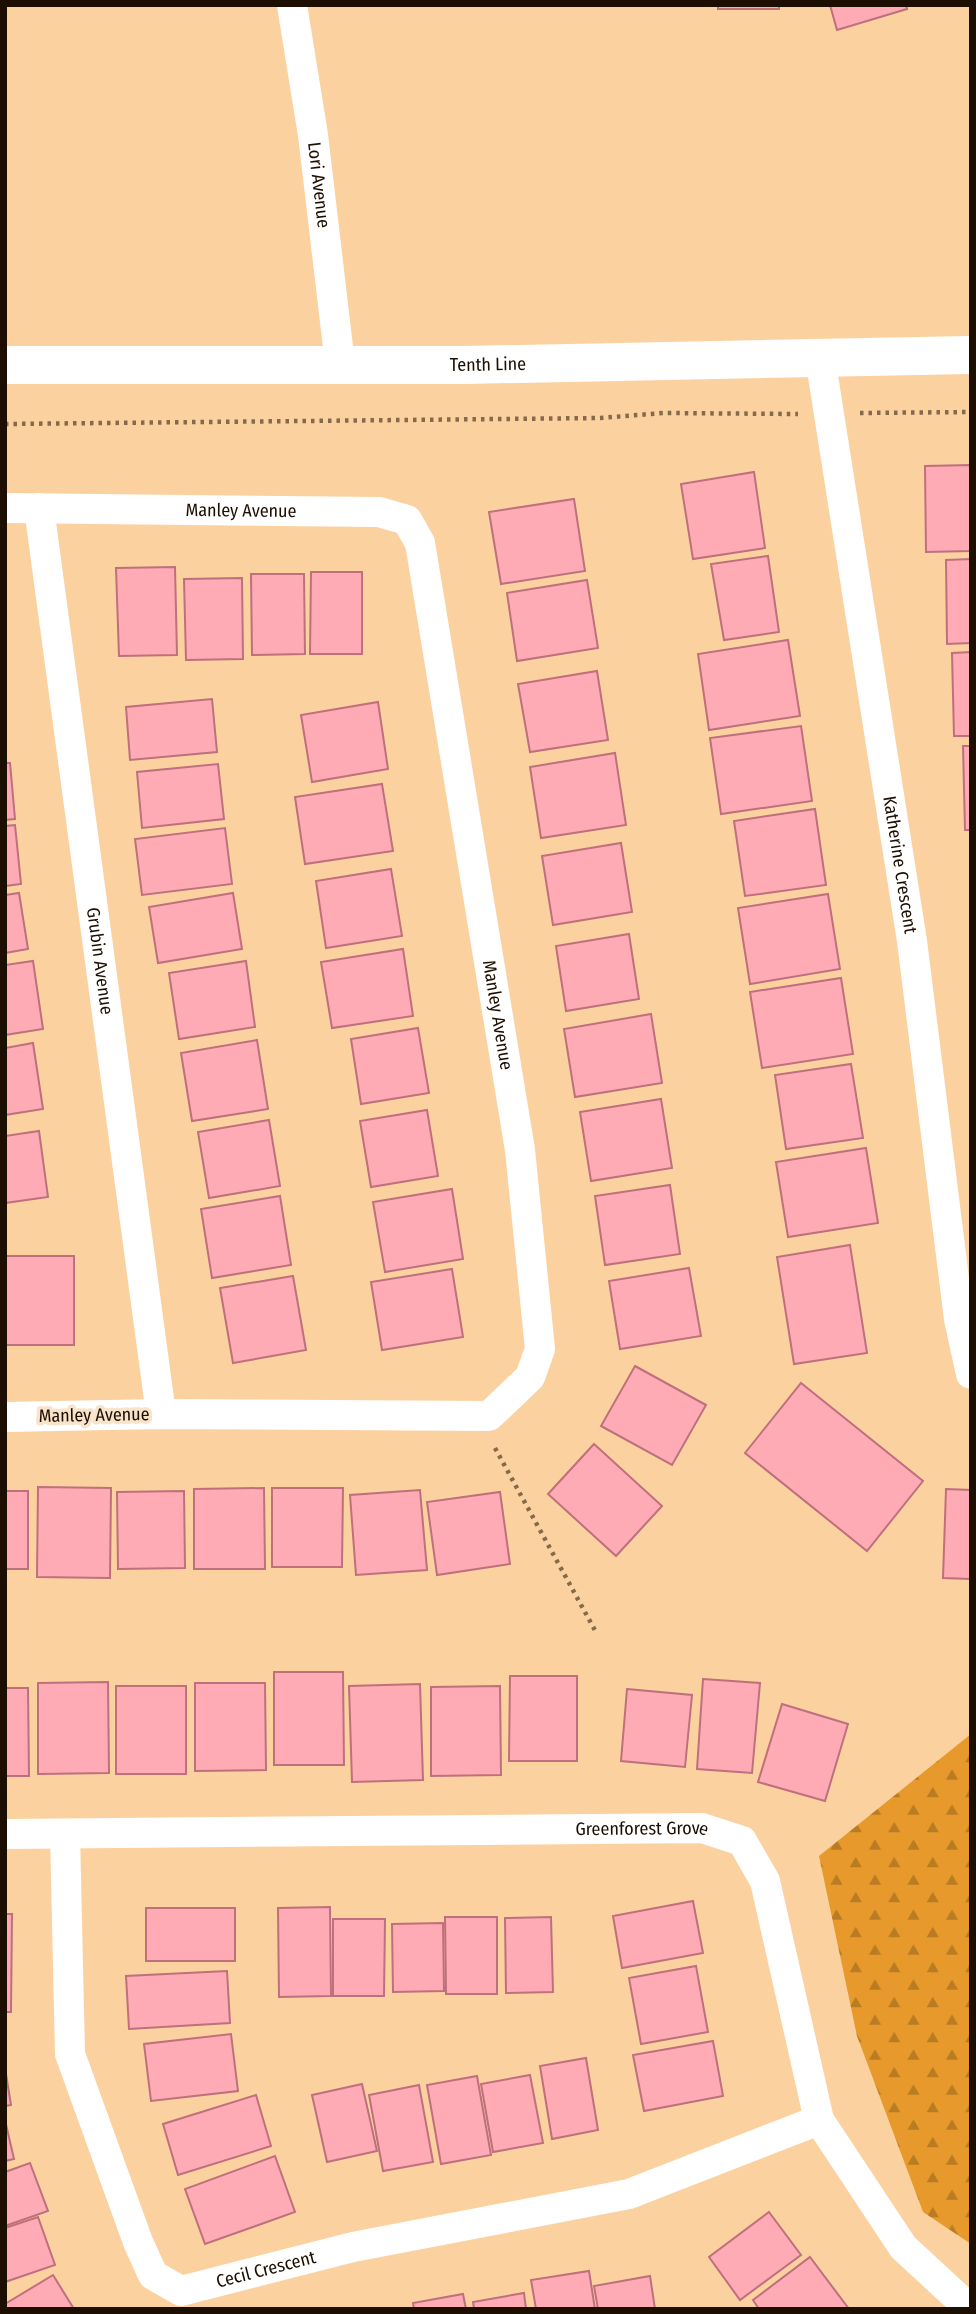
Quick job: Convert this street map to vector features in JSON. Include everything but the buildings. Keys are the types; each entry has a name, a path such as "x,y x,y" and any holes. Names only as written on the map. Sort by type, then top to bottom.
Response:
{"street":[{"name":"Lori Avenue","path":"292,5 313,135 340,364"},
{"name":"Tenth Line","path":"5,365 478,365 971,355"},
{"name":"Katherine Crescent","path":"820,357 912,941 959,1319 971,1374"},
{"name":"Manley Avenue","path":"5,508 379,512 407,520 420,543 520,1150 540,1349 530,1377 489,1416 161,1414 5,1417"},
{"name":"Grubin Avenue","path":"40,508 161,1414"},
{"name":"Greenforest Grove","path":"5,1834 702,1828 742,1841 765,1881 819,2120 903,2246 970,2309"},
{"name":"Cecil Crescent","path":"65,1833 70,2054 138,2242 153,2275 181,2291 353,2246 629,2194 819,2120"}],"path":[{"path":"5,424 600,418 663,413 971,412"},
{"path":"478,1416 526,1508 597,1633"}],"green space":[{"path":"971,1734 971,2244 923,2212 857,2036 819,1856"}]}
